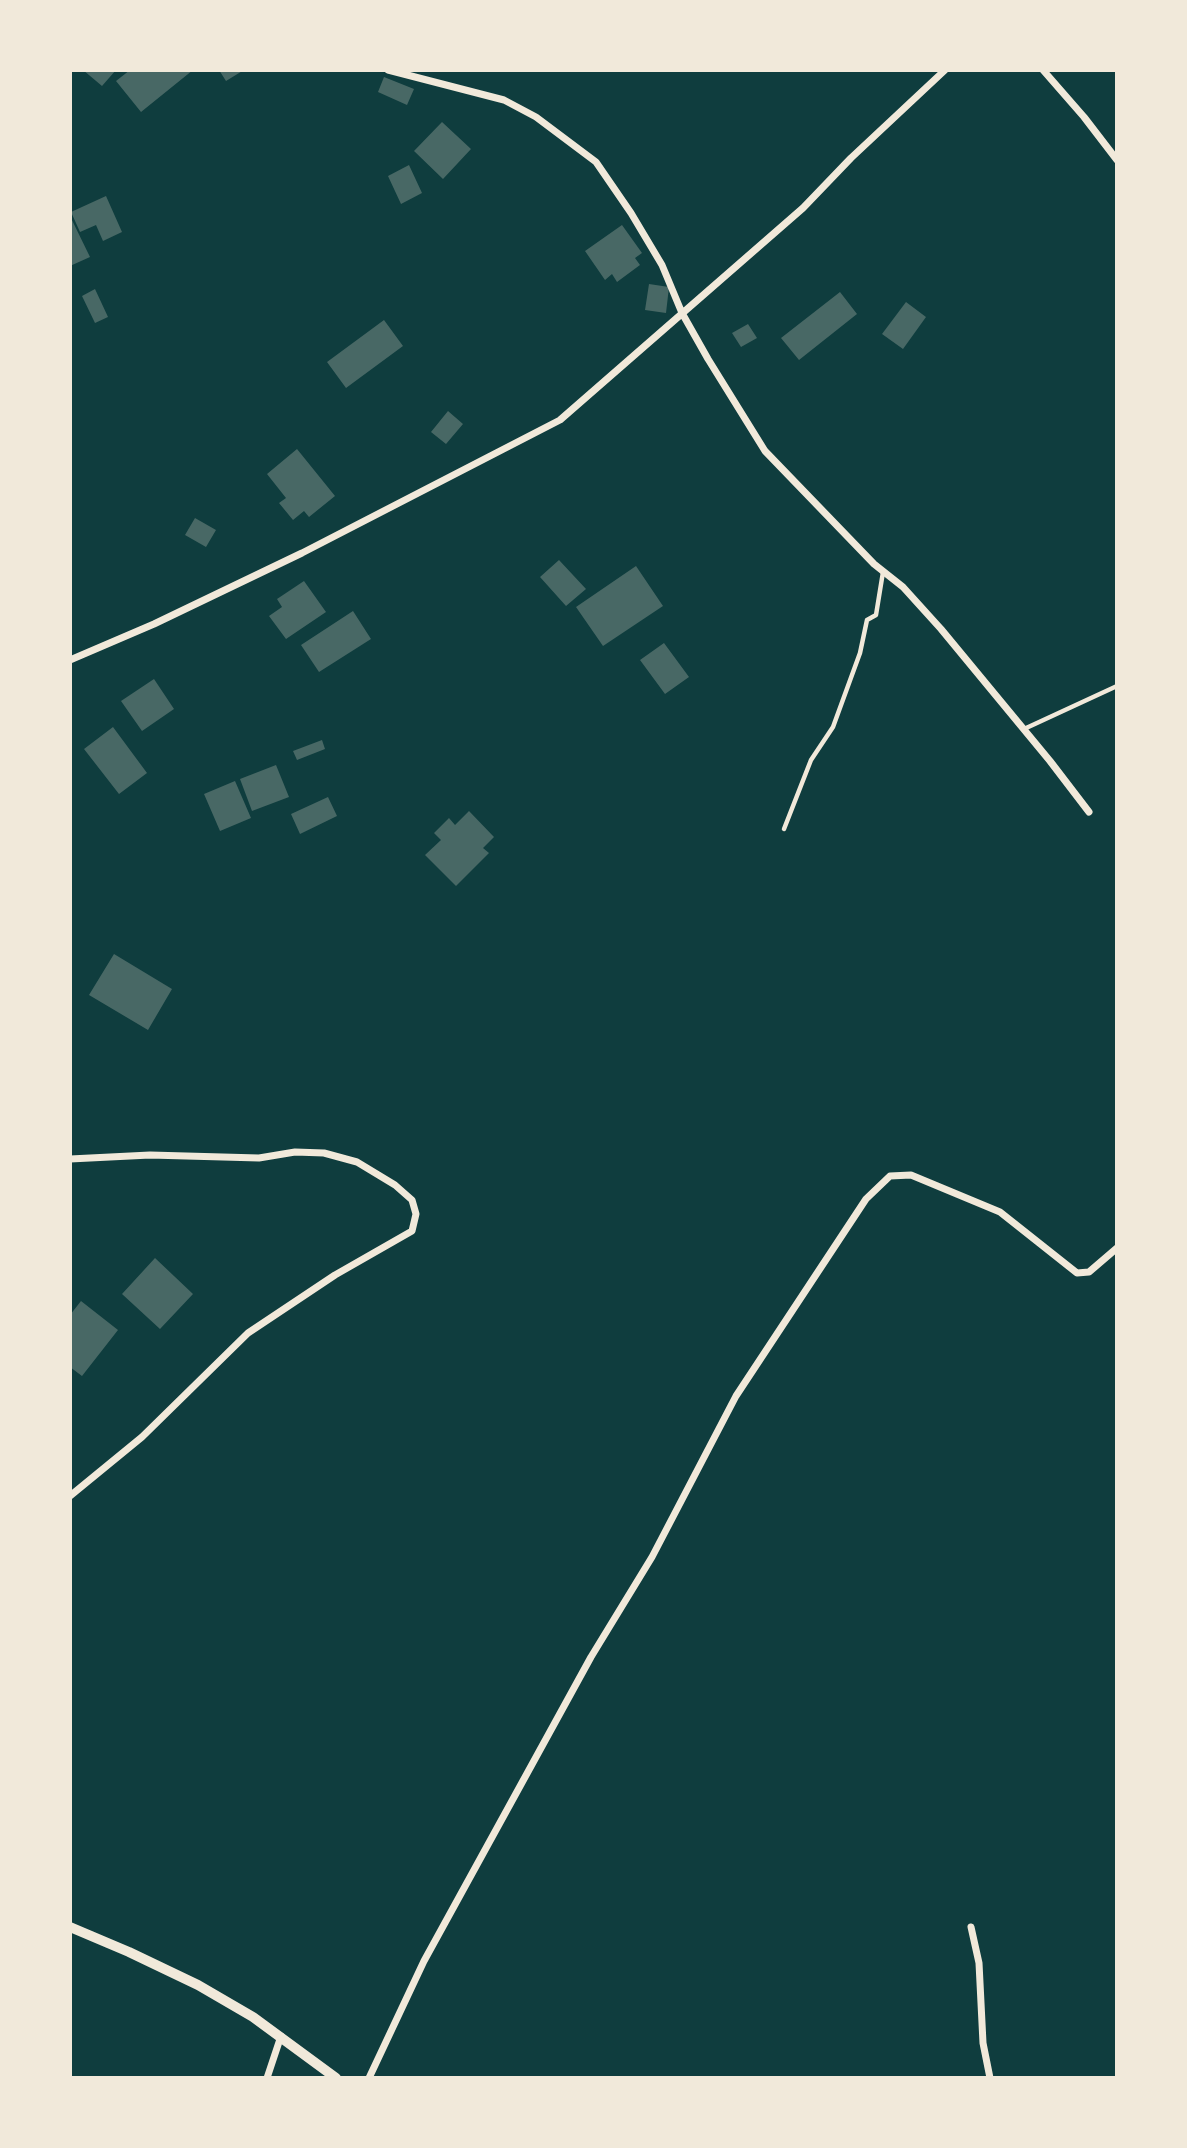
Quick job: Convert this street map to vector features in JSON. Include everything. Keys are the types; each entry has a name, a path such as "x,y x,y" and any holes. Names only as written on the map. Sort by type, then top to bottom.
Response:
{"street":[{"path":"388,70 504,100 536,117 596,162 662,265 682,313 765,451 883,571 903,587 941,629 1089,812"},
{"path":"70,660 154,624 302,553 560,420 803,208 945,70"},
{"path":"1043,70 1117,160"},
{"path":"70,1159 150,1155 259,1158 295,1152 324,1153 356,1162 395,1185 412,1200 416,1214 412,1231 335,1275 248,1333 142,1437 70,1496"},
{"path":"369,2078 424,1961 591,1657 652,1557 736,1396 866,1199 890,1176 911,1175 1000,1212 1077,1273 1088,1272 1117,1248"},
{"path":"70,1927 198,1985 253,2017 336,2078"},
{"path":"971,1927 979,1963 984,2043 990,2078"},
{"path":"267,2078 281,2036"}],"lane":[{"path":"784,829 811,760 833,727 860,653 867,620 876,615 883,571"},
{"path":"1024,729 1117,686"}],"building":[{"path":"83,70 116,70 102,86"},
{"path":"130,70 193,70 141,112 116,81"},
{"path":"219,70 244,70 226,81"},
{"path":"384,77 414,89 407,105 378,92"},
{"path":"442,122 471,149 443,179 414,151"},
{"path":"409,165 422,193 401,204 388,176"},
{"path":"106,196 122,232 103,241 96,225 80,232 71,212"},
{"path":"70,216 90,257 70,266"},
{"path":"622,225 642,253 635,258 640,265 617,282 612,274 605,280 585,251"},
{"path":"649,284 669,287 666,313 645,310"},
{"path":"95,289 108,317 95,323 82,296"},
{"path":"840,292 857,314 799,360 781,338"},
{"path":"906,302 926,317 903,349 882,334"},
{"path":"384,320 403,346 346,388 327,362"},
{"path":"748,324 757,338 741,347 732,333"},
{"path":"448,411 463,424 446,444 431,432"},
{"path":"297,449 335,496 309,517 304,511 293,520 279,503 286,498 267,474"},
{"path":"195,518 216,530 206,547 185,535"},
{"path":"559,560 586,589 566,606 540,577"},
{"path":"636,566 663,606 603,646 576,607"},
{"path":"304,581 326,612 286,639 269,616 282,607 277,599"},
{"path":"353,611 371,639 319,672 301,645"},
{"path":"664,643 689,677 665,694 640,660"},
{"path":"154,679 174,709 142,731 121,701"},
{"path":"113,727 147,773 119,794 84,749"},
{"path":"322,740 325,749 297,760 293,751"},
{"path":"276,765 289,797 252,811 240,779"},
{"path":"235,781 251,818 220,831 204,794"},
{"path":"328,797 337,816 300,834 291,814"},
{"path":"469,811 494,837 483,848 489,853 456,886 425,855 441,840 434,833 449,818 455,825"},
{"path":"114,954 172,989 148,1030 89,995"},
{"path":"155,1258 193,1294 160,1329 122,1294"},
{"path":"81,1301 118,1330 82,1376 70,1367 70,1315"}]}
